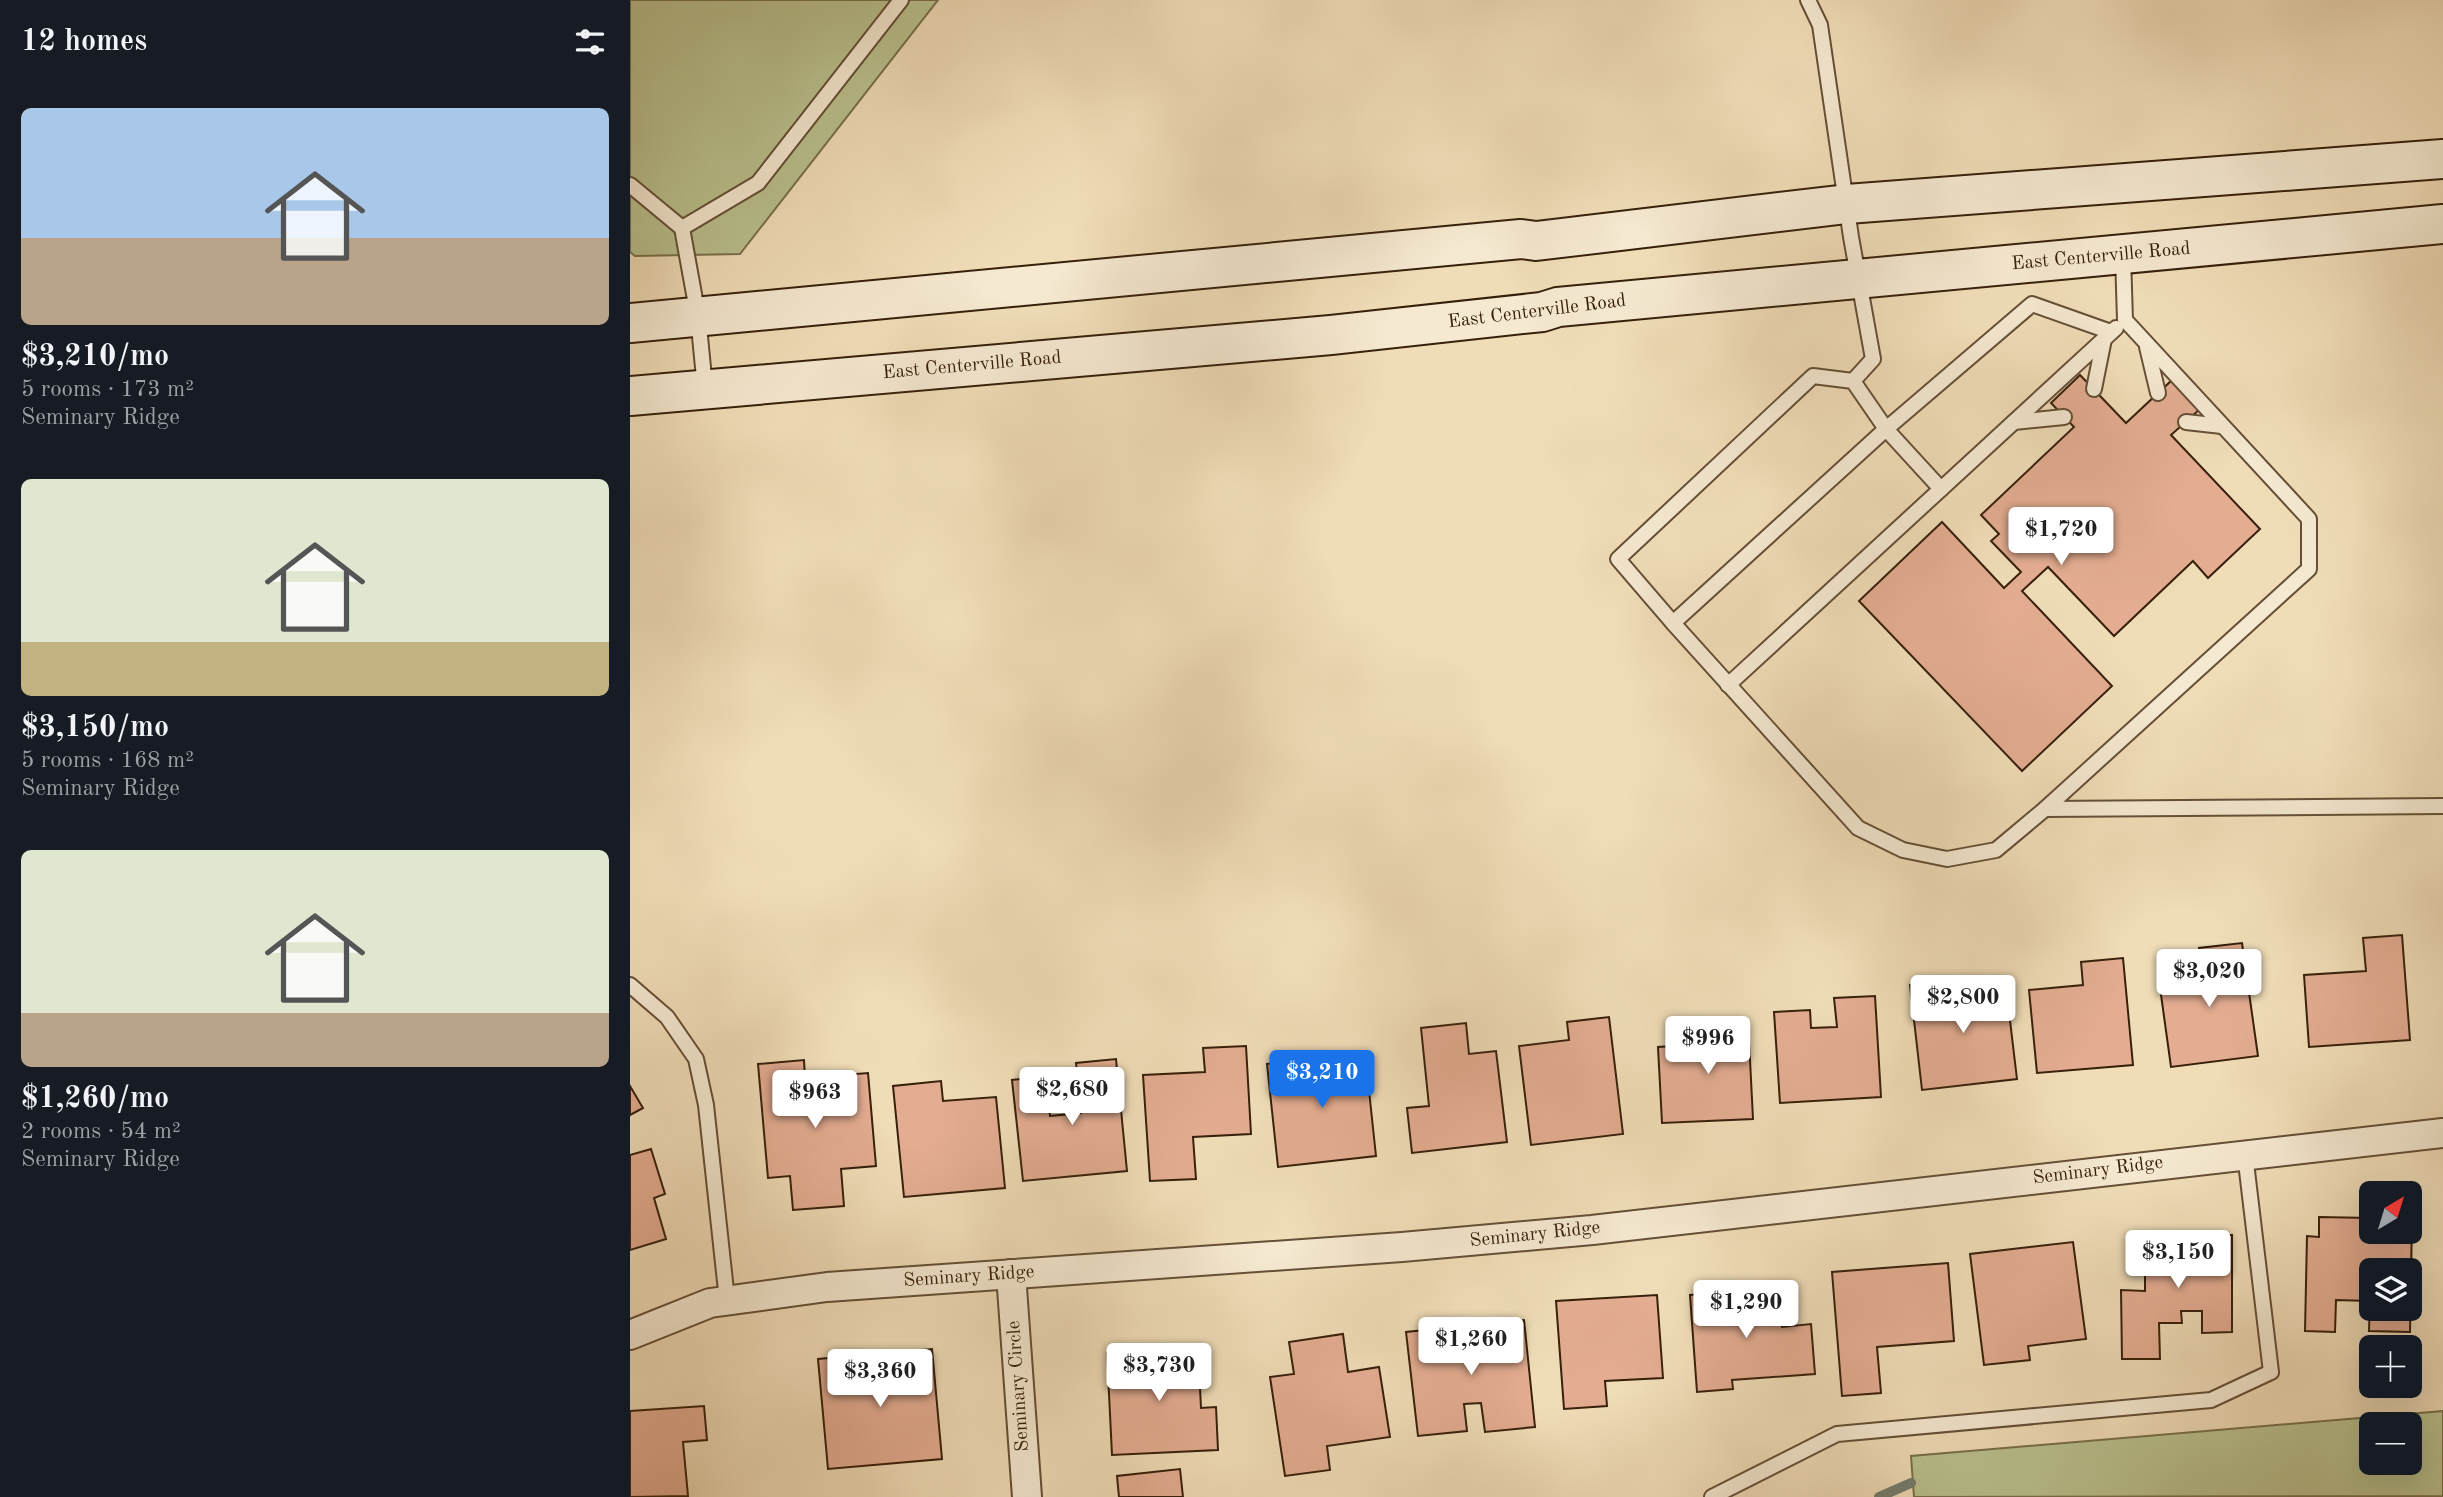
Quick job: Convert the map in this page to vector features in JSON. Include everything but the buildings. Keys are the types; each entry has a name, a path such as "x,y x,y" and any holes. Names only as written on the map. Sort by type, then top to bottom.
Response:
{"main road":[{"path":"630,323 1521,239 1536,241 1847,204 2443,159"},
{"name":"East Centerville Road","path":"630,396 1331,335 1542,312 1558,307 2443,224"}],"street":[{"name":"Seminary Ridge","path":"630,1335 710,1303 827,1287 1402,1247 1592,1230 2443,1133"},
{"name":"Seminary Circle","path":"1011,1274 1027,1497"}],"lane":[{"path":"682,228 758,183 901,0"},
{"path":"1808,0 1820,24 1858,280 1873,359 1853,381"},
{"path":"630,185 682,228 698,316 705,390"},
{"path":"1941,489 1886,429 1853,381 1813,376 1618,559 1858,828 1903,850 1947,859 1996,850 2045,809 2309,569 2309,519 2125,320 2123,255"},
{"path":"1673,623 1886,429 2032,304 2108,336"},
{"path":"1728,685 2125,320"},
{"path":"2094,389 2108,336"},
{"path":"2146,343 2158,393"},
{"path":"2014,422 2064,417"},
{"path":"2186,422 2222,426"},
{"path":"2045,809 2443,806"},
{"path":"630,985 667,1017 696,1059 706,1105 727,1300"},
{"path":"1712,1497 1837,1434 2211,1400 2271,1372 2245,1154"}],"green space":[{"path":"630,0 938,0 740,254 635,256 630,252"},
{"path":"2443,1411 2443,1496 1914,1497 1911,1456 2359,1418 2359,1475 2422,1475 2422,1413"}],"waterway":[{"path":"1879,1497 1911,1483"}]}
